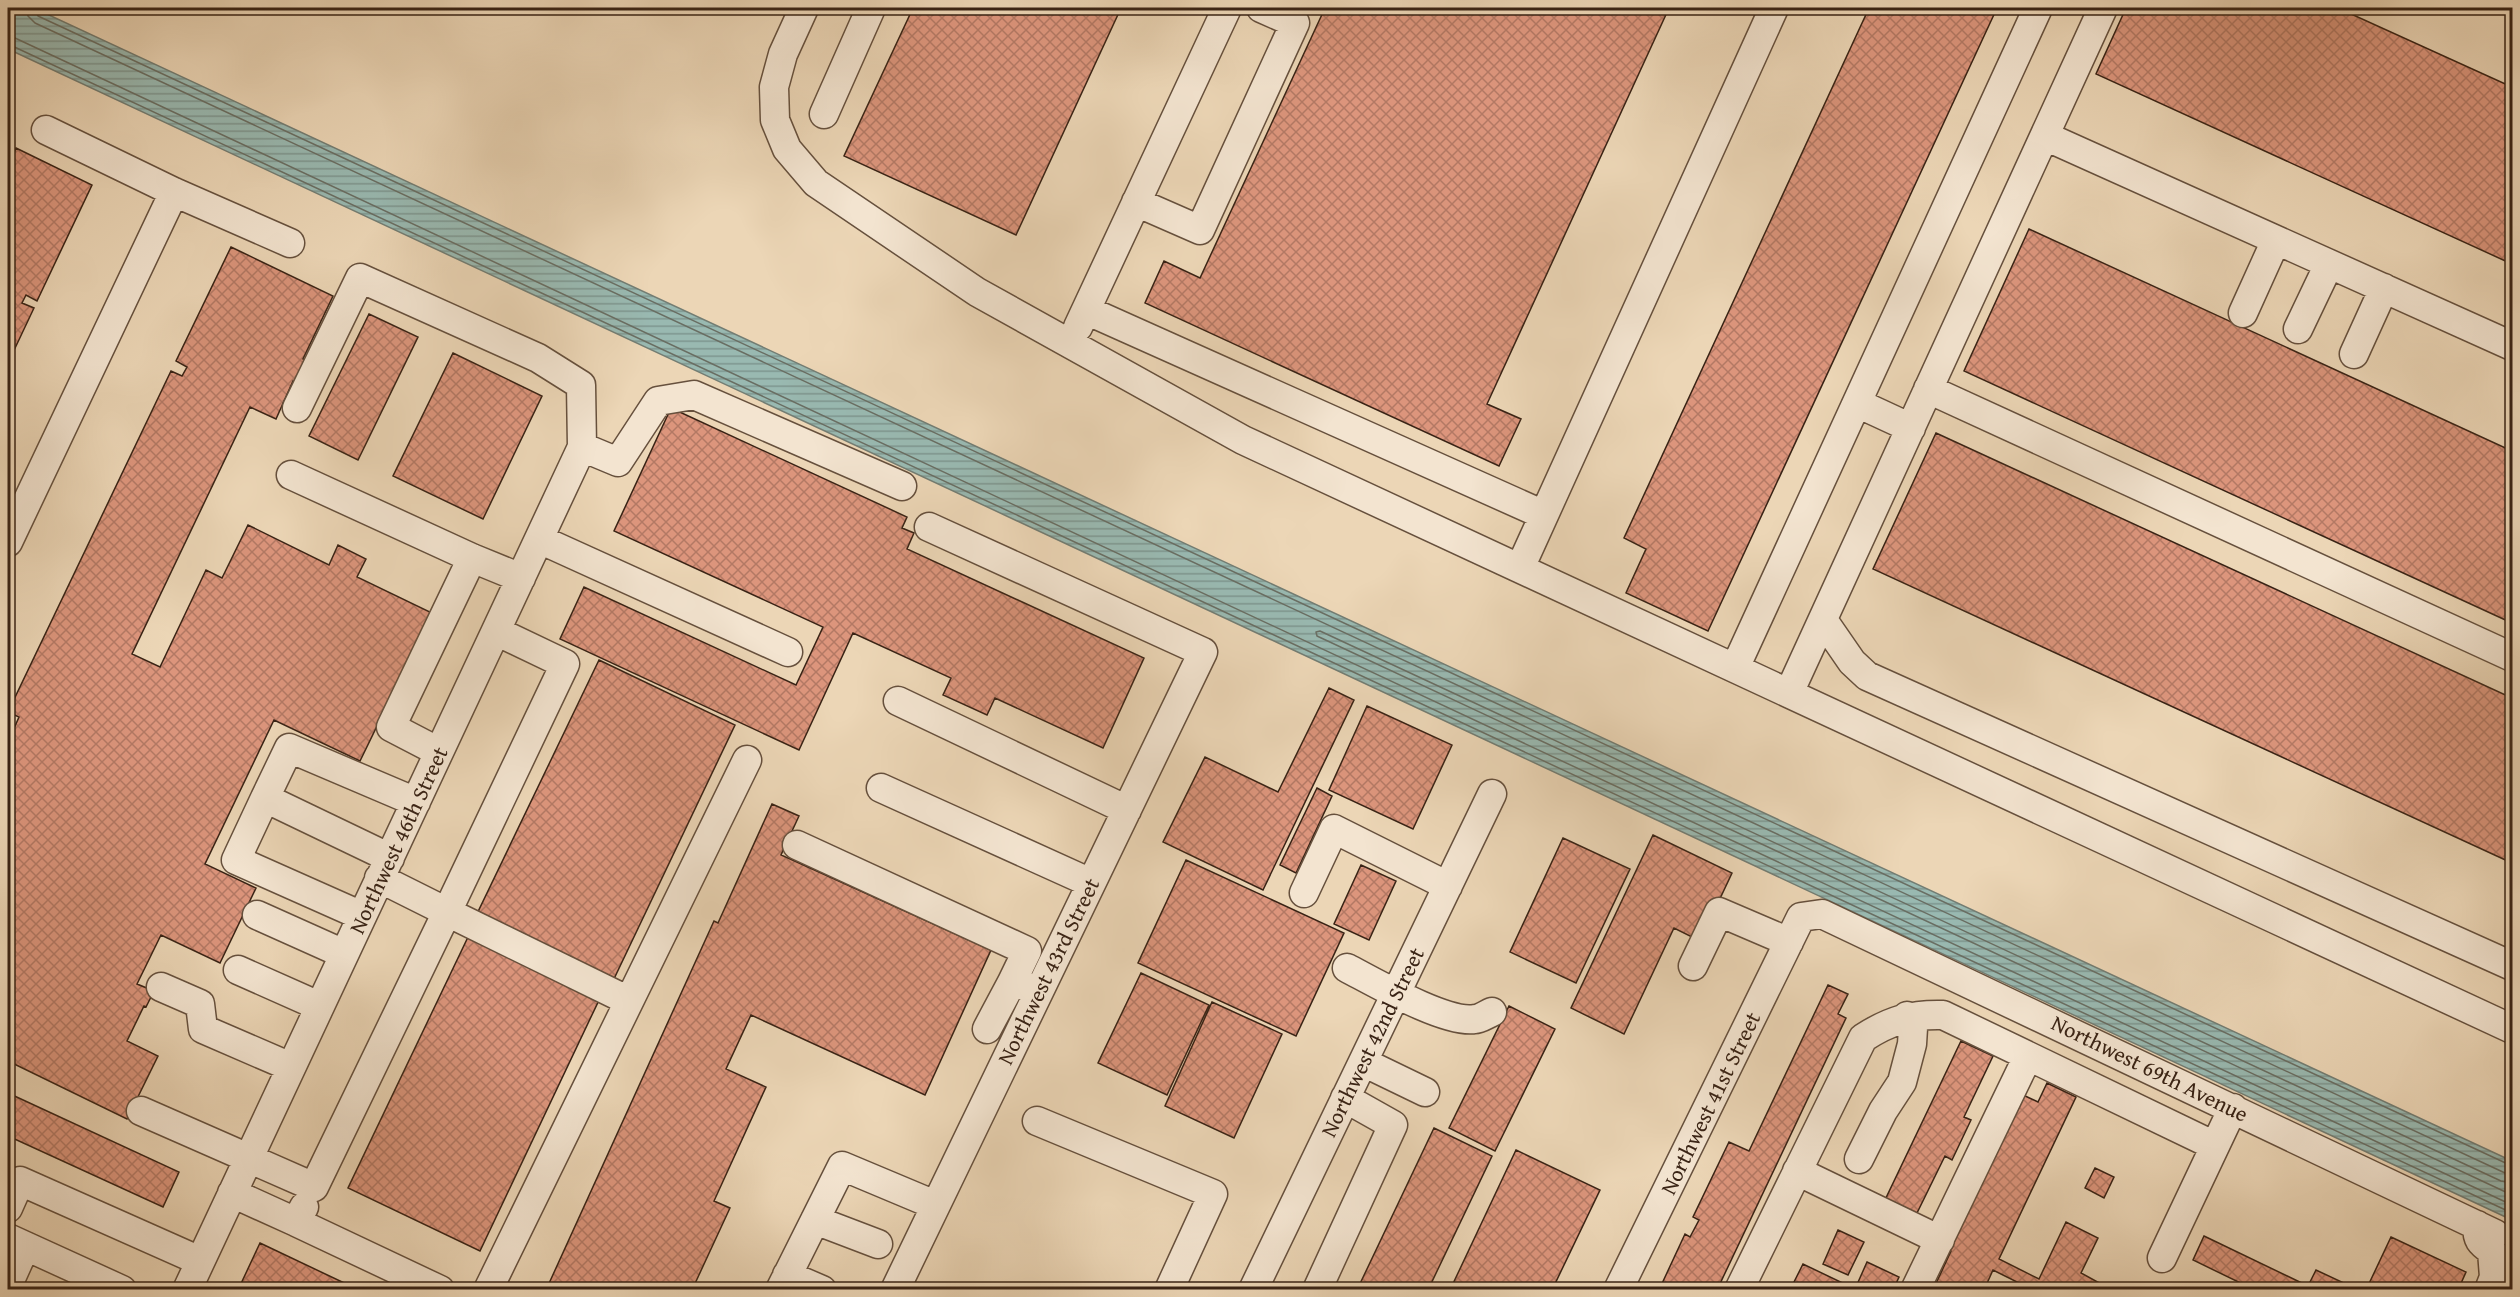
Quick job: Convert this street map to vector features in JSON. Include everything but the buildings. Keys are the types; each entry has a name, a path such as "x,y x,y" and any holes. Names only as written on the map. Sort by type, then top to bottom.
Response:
{"street":[{"path":"804,8 776,72 774,87 775,120 787,150 816,183 977,292 1243,440 2512,1029"},
{"path":"824,114 872,8"},
{"path":"1070,345 1227,8"},
{"path":"1136,202 1200,230 1295,22 1261,8"},
{"path":"1520,568 1774,8"},
{"path":"1736,668 2038,8"},
{"path":"1789,693 2103,8"},
{"path":"46,130 174,192 290,243"},
{"path":"2044,136 2512,346"},
{"path":"8,542 174,192"},
{"path":"2242,313 2276,240"},
{"path":"2298,329 2329,264"},
{"name":"Northwest 46th Street","path":"186,1290 582,447 581,385 538,358 360,278 297,408"},
{"path":"2354,354 2384,288"},
{"path":"1086,310 1544,515"},
{"path":"1929,389 2512,657"},
{"path":"582,447 618,462 658,401 694,395 902,486"},
{"path":"1857,403 1911,428"},
{"path":"291,475 521,578"},
{"name":"Northwest 43rd Street","path":"895,1290 934,1205 1203,652 929,527"},
{"path":"539,539 788,652"},
{"path":"439,752 391,727 472,558"},
{"path":"1823,620 1852,662 1867,676 2512,966"},
{"path":"296,1222 565,664 496,631"},
{"path":"898,701 1127,810"},
{"path":"362,916 236,860 265,798 289,748 416,802"},
{"path":"488,1290 747,759"},
{"path":"881,788 1091,883"},
{"name":"Northwest 42nd Street","path":"1253,1290 1492,794"},
{"path":"265,798 385,868 447,912 629,1002"},
{"path":"1304,893 1334,830 1448,886"},
{"path":"797,845 1027,951 987,1029"},
{"path":"1693,966 1719,912 1795,930"},
{"name":"Northwest 69th Avenue","path":"1795,930 1822,914 2486,1229 2477,1236 2480,1243 2492,1251 2494,1277 2489,1290"},
{"path":"257,915 344,954"},
{"name":"Northwest 41st Street","path":"1618,1290 1795,930"},
{"path":"1347,968 1396,993 1448,1015 1475,1020 1492,1012"},
{"path":"238,970 320,1006"},
{"path":"1012,982 1039,991"},
{"path":"161,987 200,1004 203,1029 291,1067"},
{"path":"1739,1290 1863,1038 1894,1020 1907,1016 1943,1015 2215,1146"},
{"path":"1859,1159 1883,1111 1902,1082 1912,1044 1913,1028 1907,1016"},
{"path":"1915,1290 2028,1056"},
{"path":"1363,1062 1425,1092"},
{"path":"1317,1290 1393,1125 1345,1098"},
{"path":"2162,1258 2233,1108"},
{"path":"141,1111 314,1187"},
{"path":"1037,1121 1213,1194 1169,1290"},
{"path":"822,1290 784,1282 842,1166 934,1205"},
{"path":"1797,1171 1940,1240"},
{"path":"8,1208 20,1181 200,1262"},
{"path":"232,1193 440,1290"},
{"path":"815,1220 878,1244"},
{"path":"8,1285 16,1242 122,1290"}],"water":[{"path":"8,8 34,8 2512,1161 2512,1220 8,49"}]}
